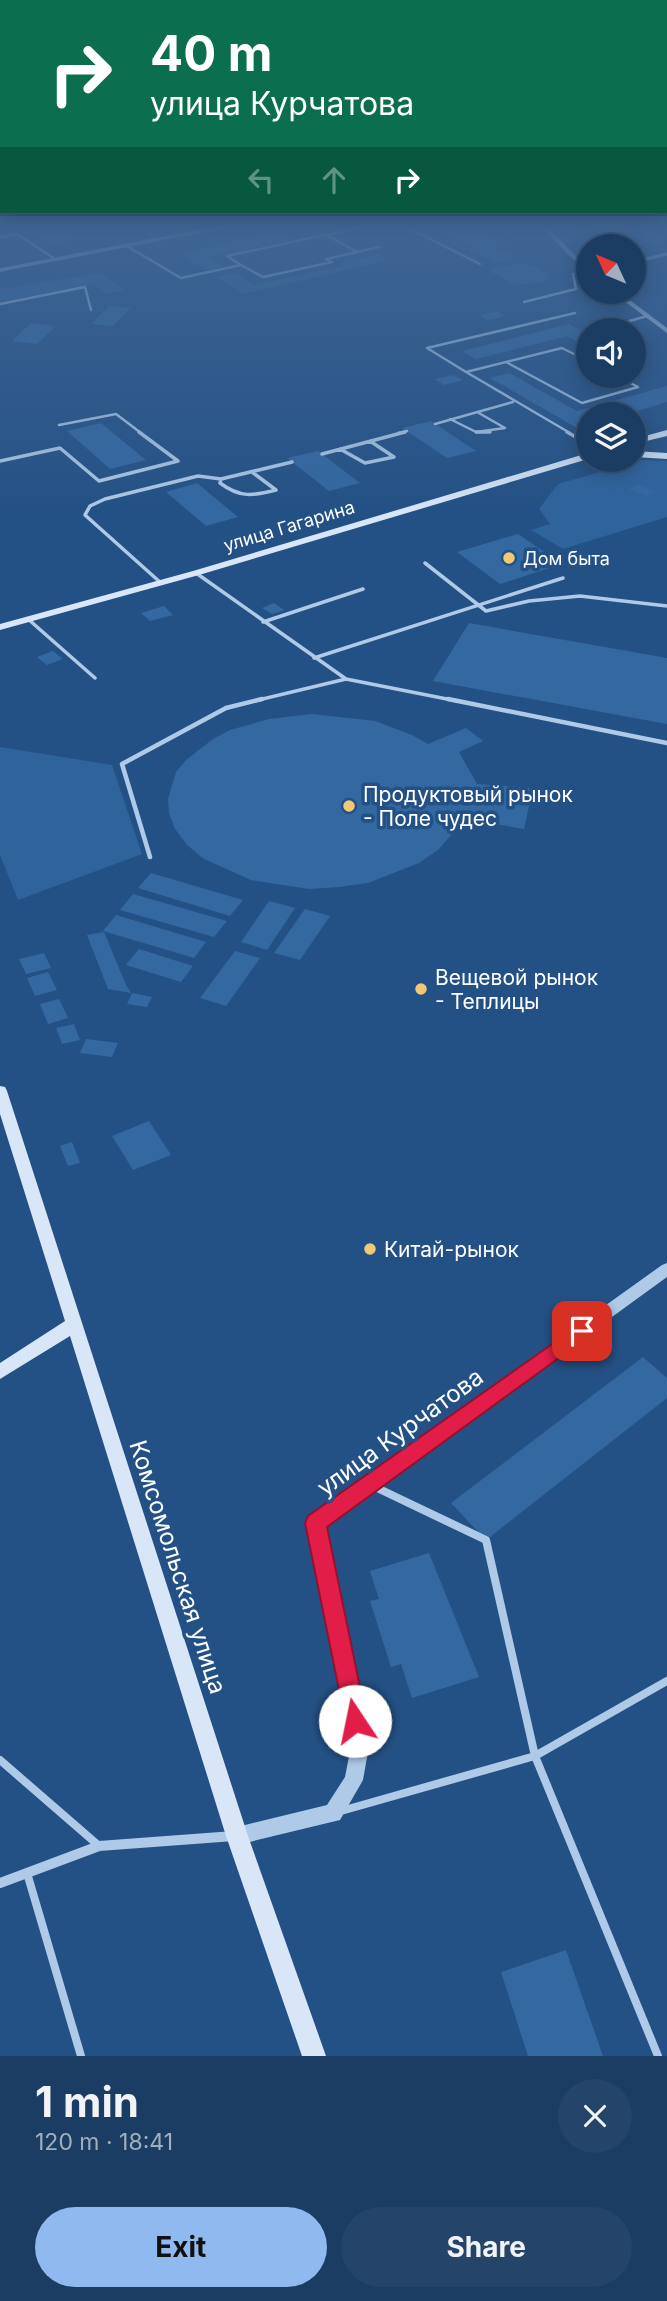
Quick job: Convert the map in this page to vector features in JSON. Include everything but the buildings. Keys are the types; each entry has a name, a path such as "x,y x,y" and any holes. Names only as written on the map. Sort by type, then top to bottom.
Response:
{"main road":[{"path":"646,439 667,433"},
{"path":"646,455 667,456"},
{"name":"улица Гагарина","path":"0,627 196,573 576,460"},
{"name":"Комсомольская улица","path":"0,1091 237,1836 314,2056"},
{"path":"0,1372 73,1325"}],"street":[{"path":"652,320 667,331"},
{"name":"улица Курчатова","path":"333,1813 354,1780 360,1746 316,1523 667,1269"},
{"path":"0,1883 99,1846 237,1836 333,1813"}],"lane":[{"path":"546,320 427,348 513,402 576,437"},
{"path":"466,372 562,348 576,355"},
{"path":"506,362 582,402 634,388"},
{"path":"435,424 513,402"},
{"path":"450,419 474,433 484,435 505,428 477,412"},
{"path":"0,461 60,448 99,481 178,461 117,414 59,425"},
{"path":"322,454 407,431"},
{"path":"340,449 357,463 369,465 394,457 370,442"},
{"path":"161,583 85,515 90,506 106,499 198,476 221,480 292,462"},
{"path":"221,480 220,483 235,495 248,497 276,490 252,472"},
{"path":"425,564 486,611 528,601 580,596 667,606"},
{"path":"196,573 346,679 667,743"},
{"path":"314,658 563,578"},
{"path":"264,622 363,590"},
{"path":"28,619 95,678"},
{"path":"150,857 122,764 226,708 346,679"},
{"path":"369,1485 486,1540 535,1756 658,2056"},
{"path":"333,1813 535,1756 667,1681"},
{"path":"0,1760 99,1846"},
{"path":"27,1873 81,2056"}],"shaded area":[{"path":"646,460 667,461 667,517 563,549 531,530 550,524 539,509 558,484 600,472 646,472"},
{"path":"0,747 112,765 142,854 18,900 0,855"}],"place":[{"name":"Дом быта","path":"509,558"},
{"name":"Продуктовый рынок - Поле чудес","path":"349,806"},
{"name":"Вещевой рынок - Теплицы","path":"421,989"},
{"name":"Китай-рынок","path":"370,1249"}],"route":[{"path":"355,1721 316,1523 582,1331"}]}
